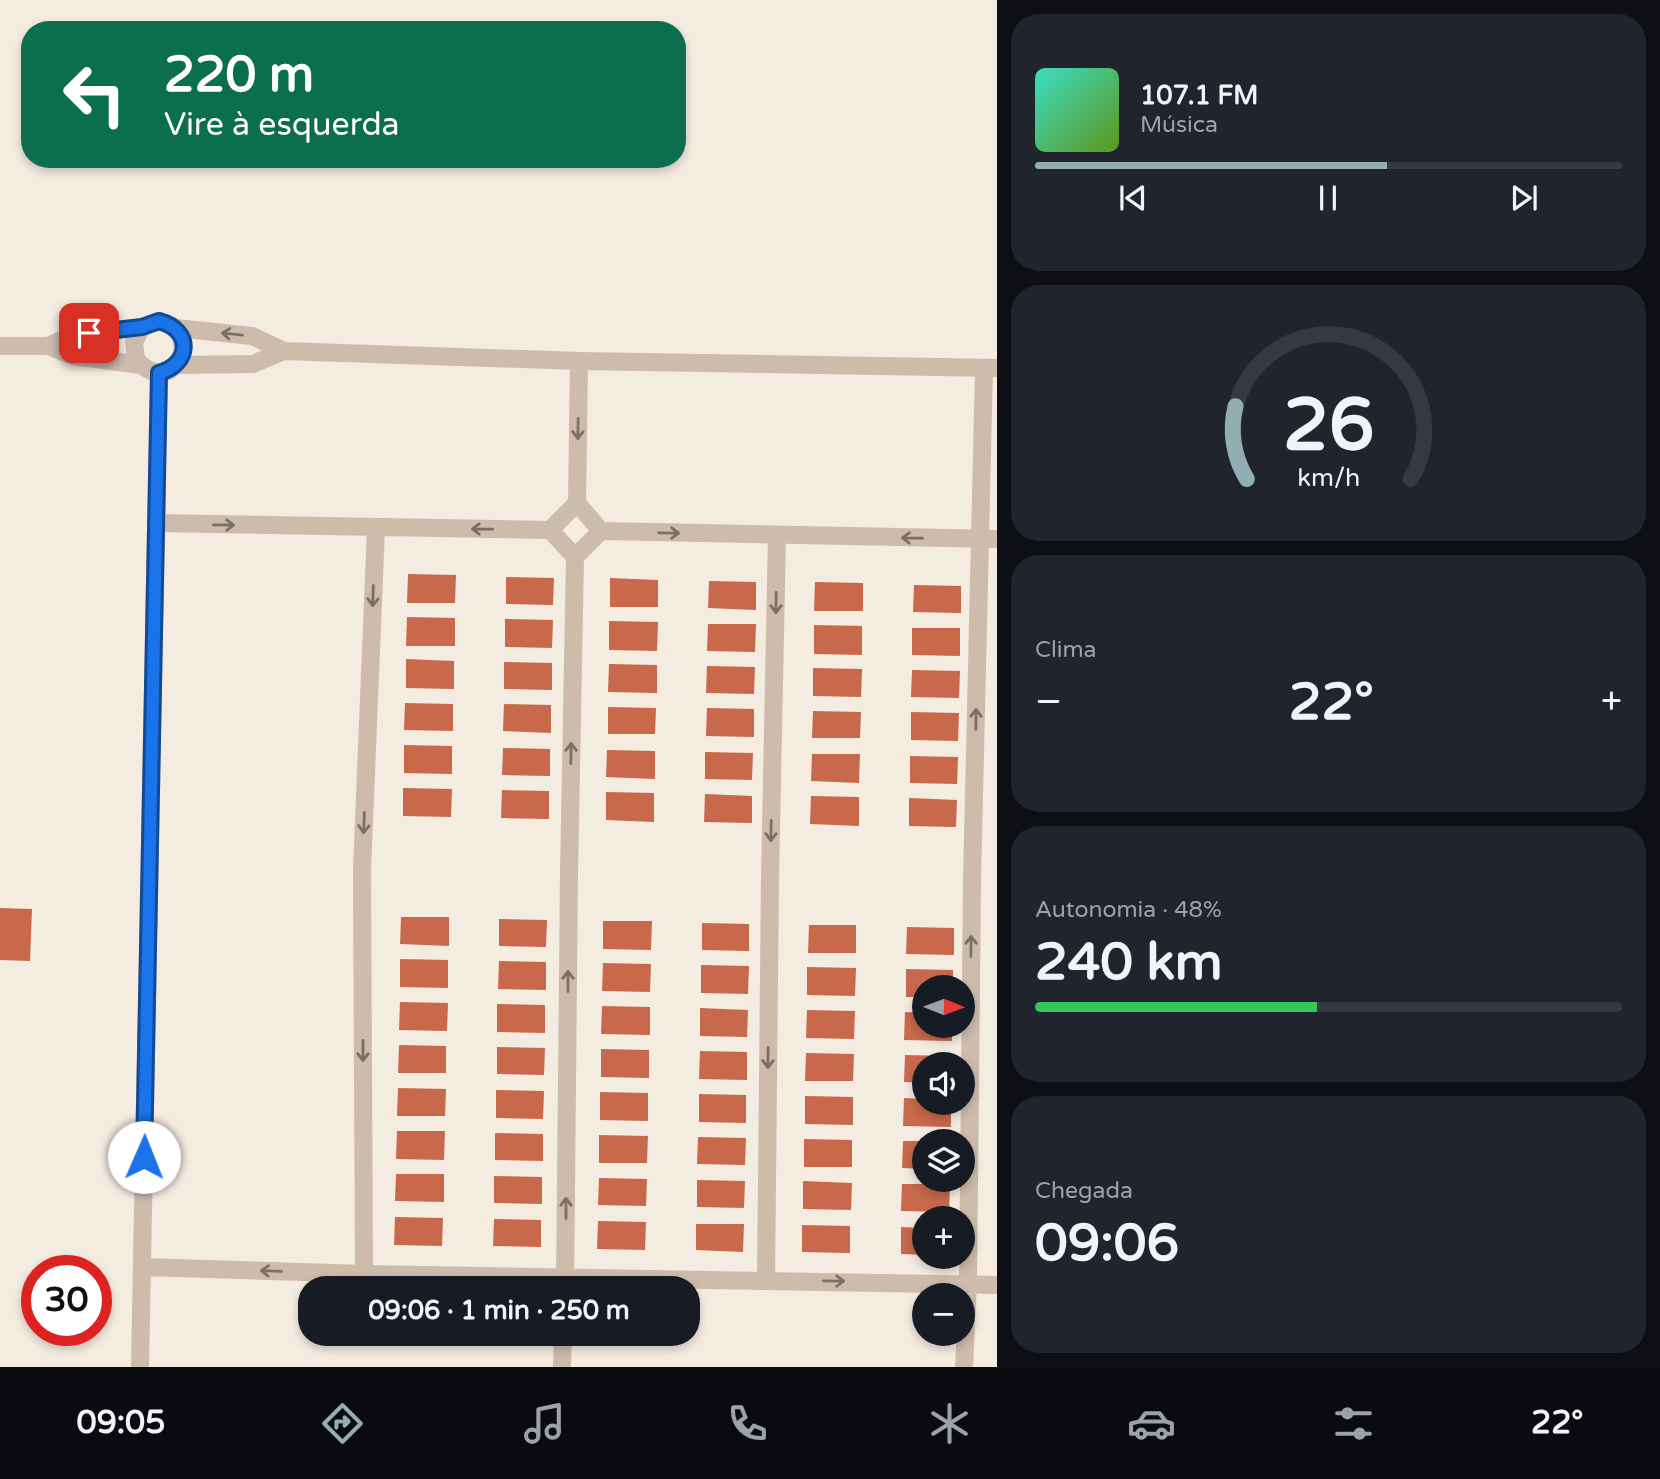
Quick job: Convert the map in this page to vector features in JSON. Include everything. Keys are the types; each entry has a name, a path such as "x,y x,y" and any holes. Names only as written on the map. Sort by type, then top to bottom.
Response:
{"street":[{"path":"48,346 72,335 142,327 159,321 176,328 252,336 284,351 990,368 989,539 972,881 968,1283"},
{"path":"142,327 134,342 136,359 149,371 159,373 177,365 253,364 284,351"},
{"path":"176,328 184,347 177,365"},
{"path":"0,346 48,346 73,356 141,365"},
{"path":"579,360 577,503 601,531"},
{"path":"139,1367 159,373"},
{"path":"156,523 550,530 577,503"},
{"path":"364,1274 362,870 376,528"},
{"path":"550,530 575,557"},
{"path":"565,1276 575,557 601,531 989,539"},
{"path":"766,1280 770,877 778,535"},
{"path":"142,1267 414,1276"},
{"path":"700,1281 918,1283"},
{"path":"975,1284 997,1285"},
{"path":"562,1367 563,1346"},
{"path":"964,1367 965,1346"}],"building":[{"path":"408,574 456,575 455,603 407,603"},
{"path":"506,577 554,578 553,605 506,604"},
{"path":"610,578 658,580 658,607 610,607"},
{"path":"709,581 756,582 756,610 708,608"},
{"path":"815,582 863,583 863,611 814,611"},
{"path":"914,585 961,586 961,613 913,612"},
{"path":"407,617 455,618 455,646 406,646"},
{"path":"505,619 553,620 552,648 505,647"},
{"path":"609,621 658,622 657,651 609,650"},
{"path":"708,624 756,624 755,652 707,651"},
{"path":"814,625 862,626 862,655 814,654"},
{"path":"912,628 960,628 960,656 912,655"},
{"path":"406,659 454,661 454,689 406,688"},
{"path":"504,662 552,663 552,690 504,689"},
{"path":"609,664 657,665 657,693 608,692"},
{"path":"707,666 755,667 754,694 706,693"},
{"path":"813,668 862,669 861,697 813,696"},
{"path":"912,670 960,671 959,698 911,697"},
{"path":"405,703 453,704 453,731 404,730"},
{"path":"504,704 551,705 551,733 503,731"},
{"path":"608,707 656,708 655,734 608,734"},
{"path":"707,708 754,709 754,737 706,736"},
{"path":"813,711 861,712 860,738 812,738"},
{"path":"911,712 959,713 958,741 911,740"},
{"path":"404,745 452,746 452,774 404,773"},
{"path":"503,748 550,749 550,776 502,775"},
{"path":"607,750 655,751 655,779 606,777"},
{"path":"705,752 753,753 752,780 705,779"},
{"path":"812,754 860,754 859,783 811,781"},
{"path":"910,756 958,757 957,784 910,783"},
{"path":"403,788 452,789 451,817 403,816"},
{"path":"502,790 549,791 549,819 501,818"},
{"path":"606,792 654,793 654,822 606,820"},
{"path":"705,794 752,796 752,823 704,822"},
{"path":"811,796 859,797 859,826 810,824"},
{"path":"909,798 957,800 956,827 909,826"},
{"path":"0,908 32,909 30,961 0,960"},
{"path":"401,917 449,917 449,946 400,944"},
{"path":"499,919 547,920 546,947 499,946"},
{"path":"603,921 652,921 651,950 603,949"},
{"path":"702,923 749,924 749,951 702,950"},
{"path":"809,925 856,925 856,953 808,953"},
{"path":"907,927 954,928 954,955 906,954"},
{"path":"400,959 448,960 448,988 400,987"},
{"path":"499,961 546,962 546,990 498,989"},
{"path":"603,963 651,964 650,992 602,991"},
{"path":"701,965 749,966 748,994 701,993"},
{"path":"807,967 856,968 855,996 807,995"},
{"path":"906,969 953,970 953,975 912,975 912,997 906,997"},
{"path":"400,1002 448,1003 447,1031 399,1030"},
{"path":"497,1004 545,1005 545,1033 497,1032"},
{"path":"602,1006 650,1007 650,1035 601,1034"},
{"path":"700,1008 748,1010 747,1037 700,1036"},
{"path":"807,1010 855,1011 854,1039 806,1038"},
{"path":"905,1012 912,1012 912,1038 952,1038 952,1041 904,1040"},
{"path":"399,1045 446,1046 446,1073 398,1073"},
{"path":"497,1047 545,1048 544,1075 497,1074"},
{"path":"601,1049 649,1050 649,1078 601,1077"},
{"path":"700,1051 747,1052 747,1080 699,1079"},
{"path":"806,1053 854,1054 853,1081 805,1081"},
{"path":"905,1055 912,1055 912,1082 904,1082"},
{"path":"398,1088 446,1089 445,1116 397,1116"},
{"path":"496,1090 544,1091 543,1119 496,1118"},
{"path":"600,1092 648,1093 648,1121 600,1120"},
{"path":"699,1094 746,1095 746,1123 699,1122"},
{"path":"805,1096 853,1097 853,1125 805,1124"},
{"path":"904,1098 912,1098 912,1115 951,1115 951,1127 903,1126"},
{"path":"397,1131 445,1131 444,1160 396,1159"},
{"path":"495,1133 543,1134 543,1161 495,1160"},
{"path":"599,1135 648,1136 647,1163 599,1163"},
{"path":"698,1137 746,1138 745,1165 697,1164"},
{"path":"804,1139 852,1140 852,1167 804,1167"},
{"path":"903,1141 912,1141 912,1168 902,1168"},
{"path":"396,1174 444,1174 444,1202 395,1201"},
{"path":"494,1176 542,1177 542,1204 494,1203"},
{"path":"599,1178 647,1179 646,1206 598,1205"},
{"path":"697,1180 745,1181 744,1208 697,1207"},
{"path":"803,1181 852,1183 851,1210 803,1209"},
{"path":"902,1184 912,1184 912,1192 950,1192 949,1206 912,1206 912,1211 901,1211"},
{"path":"395,1217 443,1218 442,1246 394,1245"},
{"path":"494,1219 541,1220 541,1247 493,1246"},
{"path":"598,1221 646,1222 645,1250 597,1249"},
{"path":"696,1224 744,1224 743,1252 696,1250"},
{"path":"802,1225 850,1226 850,1253 802,1252"},
{"path":"901,1227 912,1227 912,1254 901,1254"}],"route":[{"path":"89,333 142,327 159,321 176,328 184,347 177,365 159,373 144,1157"}]}
